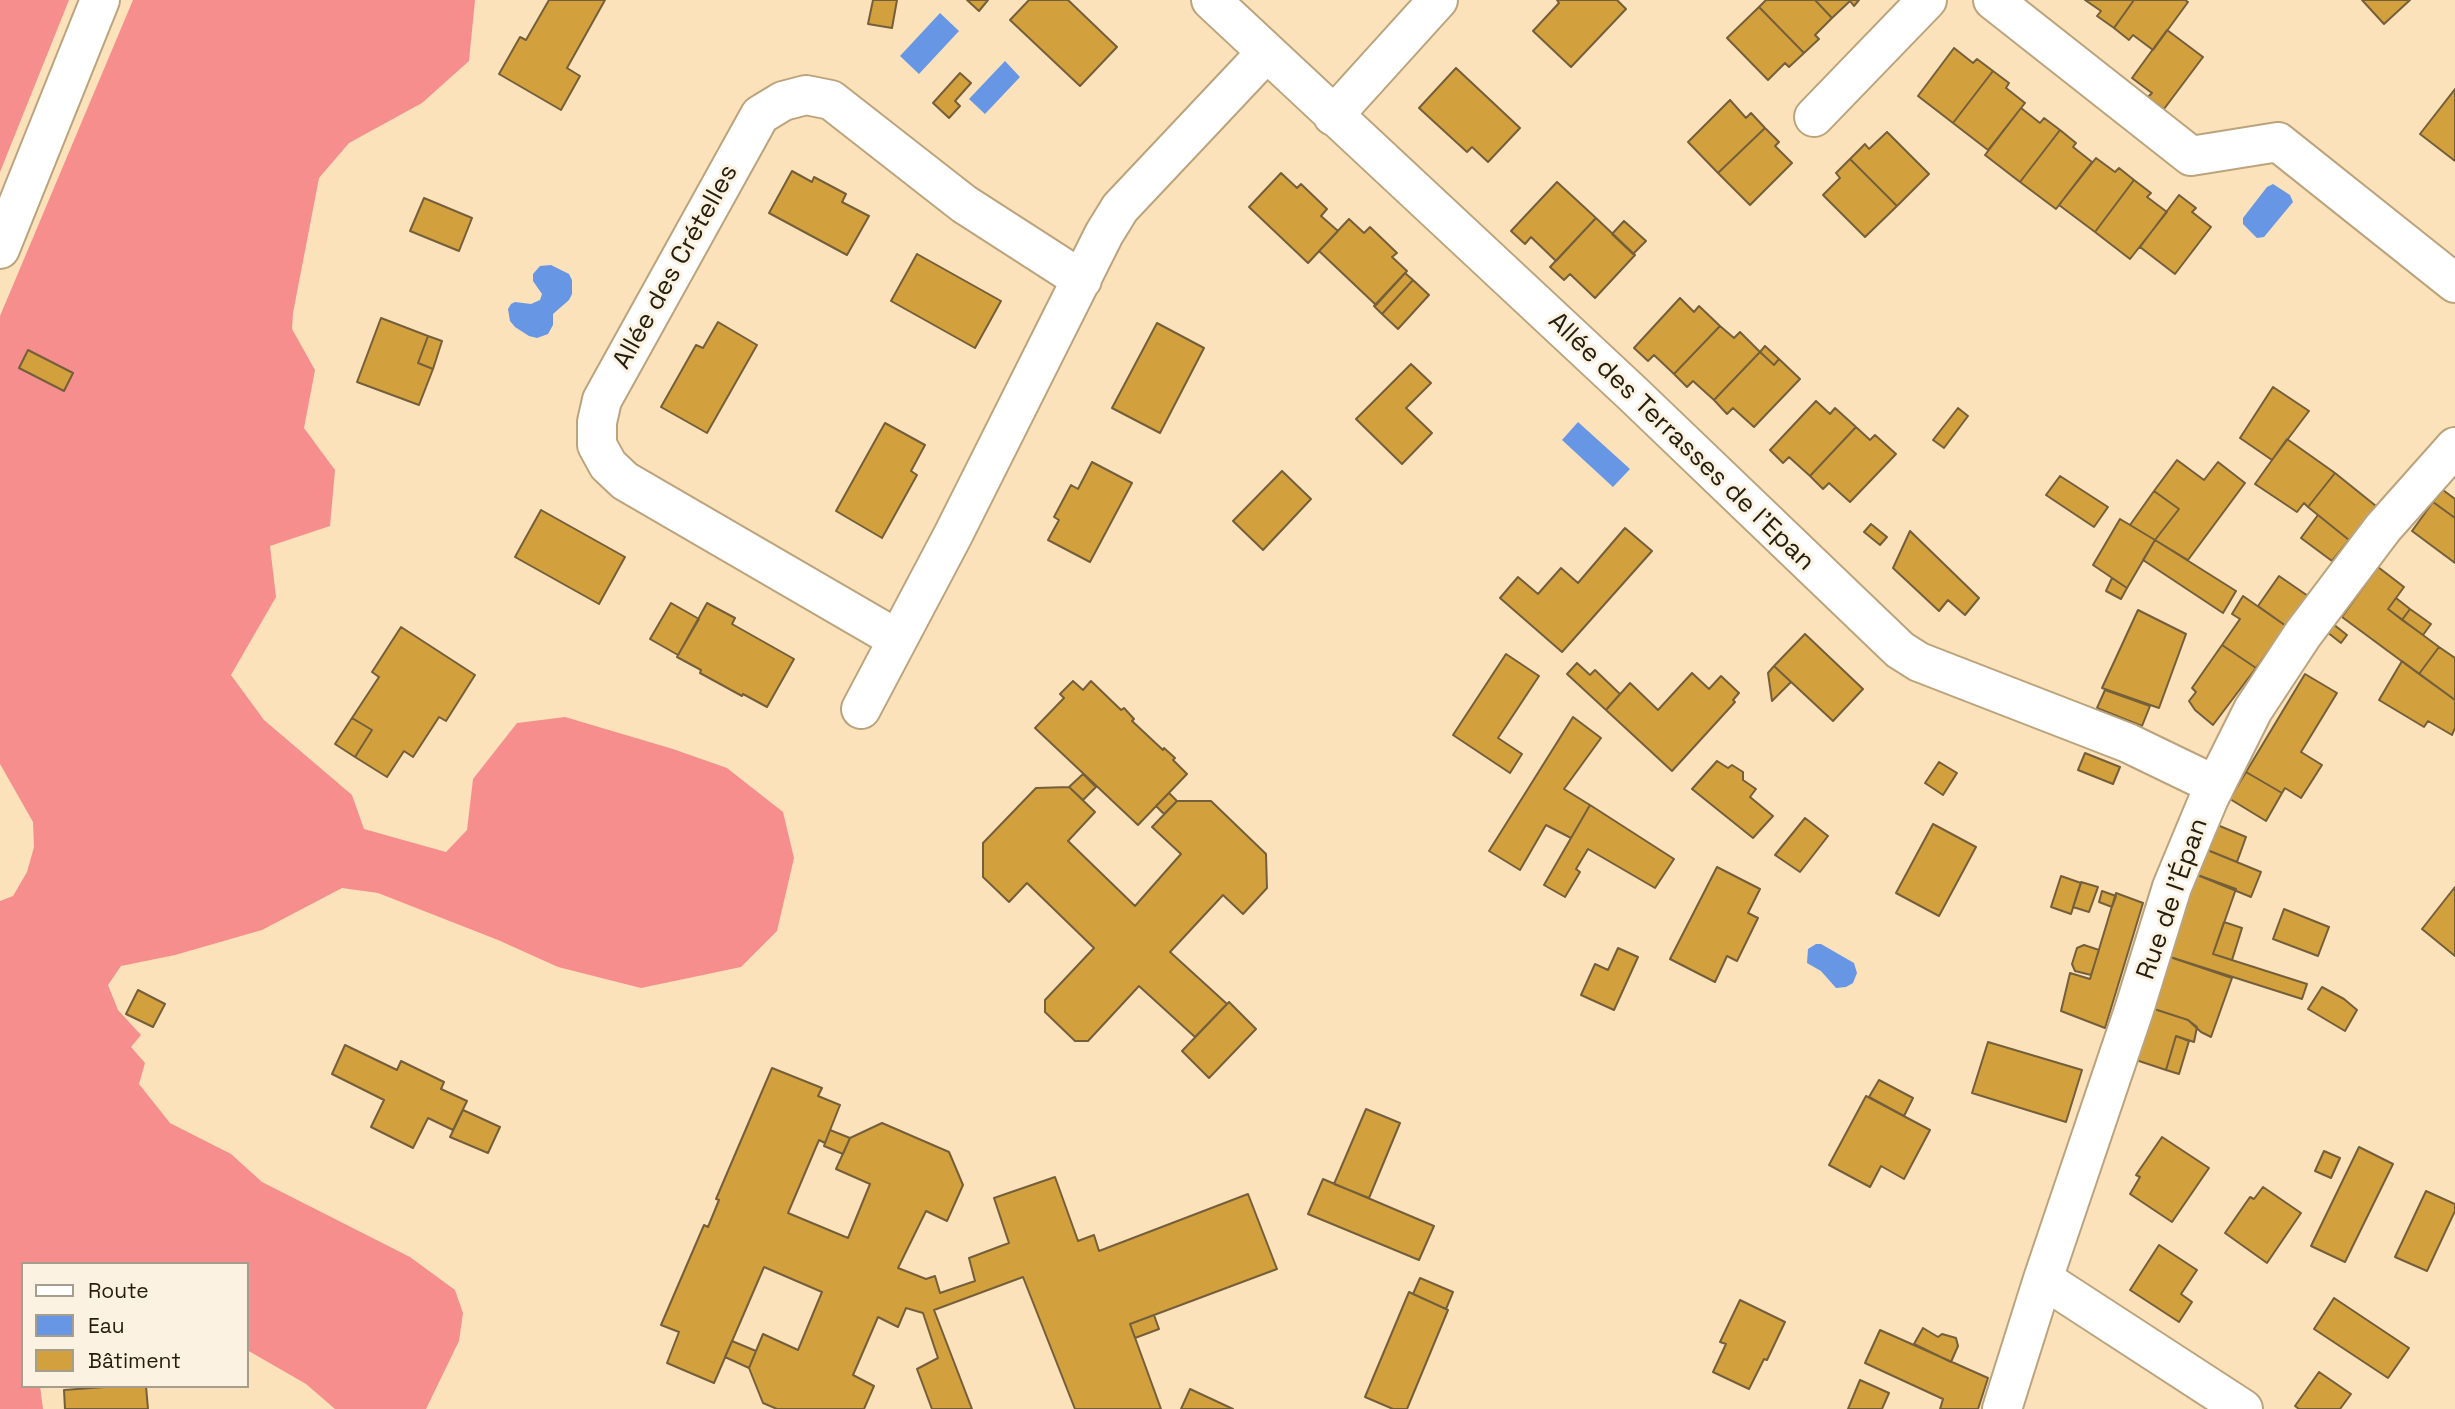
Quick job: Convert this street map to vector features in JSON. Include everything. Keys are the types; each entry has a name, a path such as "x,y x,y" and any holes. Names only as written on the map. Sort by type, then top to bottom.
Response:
{"street":[{"path":"0,249 100,0"},
{"name":"Allée des Terrasses de l'Epan","path":"1211,0 1632,393 1899,650 1919,662 2128,743 2215,785"},
{"path":"1334,116 1438,0"},
{"path":"1814,117 1927,0"},
{"path":"1993,0 2192,156 2278,142 2455,283"},
{"path":"861,709 1120,208 1266,53"},
{"name":"Allée des Crételles","path":"897,639 625,481 608,465 597,445 597,422 602,400 760,115 783,101 806,95 831,100 964,204 1082,280"},
{"name":"Rue de l'Épan","path":"2002,1409 2172,887 2189,841 2215,785 2253,710 2303,634 2383,528 2455,447"},
{"path":"2043,1279 2243,1409"}],"shaded area":[{"path":"0,0 69,0 0,172"},
{"path":"133,0 475,0 469,61 422,103 349,143 319,178 292,329 315,370 304,428 335,470 330,526 270,546 276,597 231,675 264,720 352,795 364,829 446,852 467,830 473,779 517,723 565,717 727,768 783,812 794,858 777,931 741,967 641,988 558,967 498,940 378,893 342,888 262,930 175,955 121,966 108,985 118,1010 141,1035 131,1047 145,1063 139,1084 170,1123 231,1154 262,1182 410,1257 455,1290 463,1313 459,1341 426,1409 335,1409 306,1384 248,1351 248,1262 21,1262 21,1388 40,1388 43,1409 0,1409 0,901 13,896 27,872 34,847 33,822 0,764 0,316"}],"water":[{"path":"940,13 959,31 919,74 900,56"},
{"path":"1005,61 1020,77 985,114 969,99"},
{"path":"2273,184 2290,195 2293,202 2264,237 2257,238 2243,224 2243,218 2267,187"},
{"path":"551,265 569,274 572,294 553,314 553,325 548,334 537,338 529,336 510,321 508,309 515,302 531,304 540,300 542,294 533,281 533,274 540,266"},
{"path":"1578,422 1630,469 1613,487 1562,440"},
{"path":"1821,944 1854,963 1857,973 1853,983 1836,988 1821,971 1807,963 1808,949"}],"building":[{"path":"549,0 605,0 567,68 580,76 561,110 499,74 520,37 526,40"},
{"path":"873,0 897,0 892,28 868,24"},
{"path":"967,0 988,0 979,11"},
{"path":"1029,0 1068,0 1117,47 1080,86 1010,20"},
{"path":"1557,0 1617,0 1626,9 1571,67 1533,31 1559,3"},
{"path":"1766,0 1815,0 1832,18 1815,35 1819,39 1804,53 1759,7"},
{"path":"1815,0 1859,0 1854,6 1850,1 1832,18"},
{"path":"2085,0 2134,0 2114,28 2097,16 2101,11"},
{"path":"2134,0 2188,2 2153,50 2133,35 2129,40 2114,28"},
{"path":"2362,0 2410,0 2384,24"},
{"path":"1759,7 1804,53 1789,67 1785,63 1768,80 1727,38"},
{"path":"2167,30 2203,57 2164,109 2148,97 2152,93 2132,78"},
{"path":"1954,48 1973,63 1977,59 1993,71 1953,123 1918,96"},
{"path":"1456,68 1520,128 1488,162 1472,147 1467,152 1419,108"},
{"path":"1993,71 2009,83 2006,88 2025,103 1988,150 1953,123"},
{"path":"960,73 971,83 955,101 960,106 949,118 933,103"},
{"path":"2455,89 2455,161 2420,134"},
{"path":"1730,100 1746,118 1751,113 1765,128 1718,173 1688,142"},
{"path":"2021,108 2040,123 2044,118 2060,130 2020,182 1985,155"},
{"path":"1765,128 1779,142 1775,146 1792,163 1750,205 1718,173"},
{"path":"2060,130 2076,143 2073,147 2092,162 2056,209 2020,182"},
{"path":"1887,132 1929,174 1897,206 1850,159 1865,144 1869,149"},
{"path":"2096,158 2115,172 2119,168 2134,180 2095,232 2059,205"},
{"path":"1850,159 1897,206 1865,237 1823,195 1840,178 1836,173"},
{"path":"792,171 812,182 814,177 846,194 842,202 869,216 847,255 769,213"},
{"path":"1281,173 1297,188 1301,184 1327,209 1321,216 1338,231 1308,263 1249,207"},
{"path":"2134,180 2151,193 2147,197 2167,212 2130,259 2095,232"},
{"path":"1557,182 1596,218 1556,261 1531,237 1525,244 1511,231"},
{"path":"2179,195 2196,208 2192,212 2211,227 2175,274 2140,247"},
{"path":"424,198 472,218 459,251 410,231"},
{"path":"1596,218 1635,255 1595,298 1570,274 1564,280 1550,267"},
{"path":"1349,219 1364,233 1370,227 1397,253 1392,257 1407,271 1376,305 1319,251"},
{"path":"1624,221 1646,241 1633,254 1612,234"},
{"path":"917,254 1001,301 975,348 891,301"},
{"path":"1405,273 1413,280 1382,314 1374,306"},
{"path":"1413,280 1429,295 1398,329 1382,314"},
{"path":"1680,298 1694,312 1699,306 1720,326 1674,374 1654,355 1648,361 1634,348"},
{"path":"381,318 428,336 418,363 433,369 419,405 357,382"},
{"path":"718,322 757,345 707,433 661,407 696,345 703,348"},
{"path":"1157,323 1204,348 1160,433 1112,408"},
{"path":"1720,326 1734,338 1740,332 1760,352 1714,400 1693,381 1687,387 1674,374"},
{"path":"428,336 442,341 433,369 418,363"},
{"path":"1765,346 1779,359 1774,365 1760,352"},
{"path":"28,350 73,373 64,391 19,368"},
{"path":"1760,352 1774,365 1779,359 1800,379 1754,427 1733,408 1727,414 1714,400"},
{"path":"1411,364 1431,383 1406,408 1432,433 1402,464 1356,419"},
{"path":"2273,387 2309,411 2272,460 2240,438"},
{"path":"1816,401 1830,414 1835,408 1856,427 1810,476 1789,457 1783,463 1770,450"},
{"path":"1958,408 1968,416 1944,448 1933,440"},
{"path":"885,423 925,445 911,471 917,475 882,538 836,511"},
{"path":"1856,427 1870,440 1875,435 1896,454 1850,502 1829,483 1823,489 1810,476"},
{"path":"2287,439 2335,473 2308,507 2304,503 2297,512 2255,484"},
{"path":"2177,460 2204,480 2218,462 2245,483 2188,560 2155,540 2179,509 2154,491"},
{"path":"1092,462 1132,483 1090,562 1048,540 1059,520 1054,517 1071,485 1078,489"},
{"path":"1282,471 1311,499 1263,550 1233,521"},
{"path":"2335,473 2376,506 2349,540 2308,507"},
{"path":"2060,476 2108,507 2094,527 2046,495"},
{"path":"2443,490 2455,499 2455,518 2433,502"},
{"path":"2154,491 2179,509 2155,540 2130,525"},
{"path":"2433,502 2455,518 2455,563 2412,531"},
{"path":"541,510 625,557 599,604 515,557"},
{"path":"2318,515 2349,540 2332,561 2301,538"},
{"path":"2120,519 2155,540 2127,588 2093,565"},
{"path":"1871,524 1887,537 1880,545 1864,532"},
{"path":"1625,528 1652,551 1562,652 1500,598 1518,577 1538,594 1561,568 1578,583"},
{"path":"1910,531 1979,598 1965,615 1948,600 1939,611 1893,568"},
{"path":"2155,540 2236,591 2223,613 2143,560"},
{"path":"2378,567 2404,587 2388,609 2439,647 2419,674 2342,617"},
{"path":"2279,576 2308,596 2286,626 2258,606"},
{"path":"2112,578 2127,588 2121,599 2106,591"},
{"path":"2243,596 2286,626 2256,668 2222,645 2240,619 2232,614"},
{"path":"2396,598 2410,609 2402,620 2388,609"},
{"path":"671,603 699,619 678,655 650,639"},
{"path":"707,603 735,618 732,624 794,659 767,707 700,673 701,670 677,657"},
{"path":"2410,609 2431,624 2423,635 2402,620"},
{"path":"2138,610 2186,634 2159,708 2102,688"},
{"path":"2333,624 2347,635 2341,643 2327,632"},
{"path":"401,627 475,675 446,721 439,717 413,757 404,751 387,777 355,757 372,730 352,718 379,677 372,672"},
{"path":"1805,634 1863,689 1833,721 1774,666"},
{"path":"2222,645 2256,668 2213,725 2195,710 2189,701 2196,692 2192,688"},
{"path":"2439,647 2455,658 2455,700 2419,674"},
{"path":"1506,654 1539,676 1498,738 1522,754 1510,773 1453,735"},
{"path":"2402,661 2455,700 2455,728 2452,735 2428,721 2424,727 2379,700"},
{"path":"1577,663 1590,675 1595,670 1620,694 1606,710 1567,674"},
{"path":"1774,666 1791,682 1772,701 1768,673"},
{"path":"1692,673 1709,689 1721,676 1739,693 1733,700 1735,702 1672,771 1606,710 1630,683 1658,710"},
{"path":"2305,674 2337,693 2301,752 2322,765 2301,798 2285,788 2282,793 2246,772"},
{"path":"1073,681 1083,690 1091,681 1121,710 1124,708 1134,719 1132,721 1175,758 1173,760 1187,774 1138,825 1035,728 1064,698 1060,694"},
{"path":"2105,690 2150,706 2142,726 2097,708"},
{"path":"1573,717 1601,738 1564,789 1590,805 1571,838 1546,825 1520,870 1489,851"},
{"path":"352,718 372,730 355,757 335,744"},
{"path":"2085,753 2120,767 2113,784 2078,770"},
{"path":"1717,761 1728,768 1732,765 1743,772 1743,780 1756,789 1750,797 1773,816 1753,838 1692,789"},
{"path":"1939,762 1957,773 1943,795 1925,783"},
{"path":"2246,772 2282,793 2266,821 2230,799"},
{"path":"1083,774 1096,787 1083,800 1069,787"},
{"path":"1069,787 1095,812 1068,841 1135,906 1181,854 1152,827 1177,801 1211,801 1266,854 1267,888 1243,914 1223,895 1170,952 1227,1004 1195,1037 1139,986 1088,1041 1075,1041 1045,1012 1045,1000 1094,948 1027,883 1009,902 983,877 983,843 1036,788"},
{"path":"1169,793 1177,801 1164,814 1156,806"},
{"path":"1590,805 1674,859 1655,888 1588,849 1576,869 1580,872 1565,897 1544,885"},
{"path":"1805,818 1828,836 1800,872 1775,855"},
{"path":"1933,824 1976,847 1939,916 1896,893"},
{"path":"2215,824 2246,837 2237,862 2205,849"},
{"path":"2205,849 2261,872 2251,897 2195,874"},
{"path":"1717,867 1760,889 1748,913 1758,918 1737,961 1727,956 1715,982 1670,959"},
{"path":"2195,874 2236,889 2213,954 2307,984 2302,999 2164,955"},
{"path":"2061,876 2081,883 2071,914 2051,907"},
{"path":"2081,882 2098,887 2089,912 2073,907"},
{"path":"2455,887 2455,956 2422,929"},
{"path":"2102,891 2116,896 2112,907 2099,902"},
{"path":"2116,893 2143,903 2105,1028 2061,1011 2070,973 2090,979"},
{"path":"2284,909 2329,927 2318,956 2273,939"},
{"path":"2224,922 2242,928 2232,960 2213,954"},
{"path":"2084,945 2099,950 2091,975 2075,971 2072,964 2077,948"},
{"path":"1618,948 1638,957 1614,1010 1581,995 1595,964 1608,970"},
{"path":"2164,955 2232,978 2211,1037 2188,1020 2148,1007"},
{"path":"2322,987 2357,1010 2345,1031 2308,1009"},
{"path":"138,990 165,1004 153,1027 126,1014"},
{"path":"1229,1002 1256,1029 1209,1078 1182,1051"},
{"path":"2148,1007 2188,1020 2197,1027 2194,1042 2176,1036 2166,1070 2133,1059"},
{"path":"2176,1036 2189,1041 2179,1074 2166,1070"},
{"path":"1988,1042 2082,1070 2066,1122 1972,1093"},
{"path":"345,1045 397,1070 401,1061 444,1082 441,1089 467,1101 453,1130 428,1118 413,1148 371,1127 384,1100 332,1074"},
{"path":"772,1068 822,1088 818,1096 840,1105 825,1143 819,1140 788,1213 848,1238 870,1184 836,1169 850,1138 882,1123 949,1152 963,1185 947,1221 926,1211 898,1268 926,1279 935,1276 940,1293 975,1281 969,1258 1009,1243 994,1198 1055,1177 1078,1241 1094,1235 1099,1251 1248,1194 1277,1269 1130,1324 1161,1409 1075,1409 1023,1277 934,1310 972,1409 932,1409 917,1369 938,1358 923,1313 906,1308 898,1327 878,1317 853,1375 874,1386 864,1409 777,1409 763,1403 749,1368 763,1334 798,1350 822,1292 764,1267 714,1383 667,1363 679,1332 661,1325 704,1225 708,1227 719,1200 716,1199"},
{"path":"1879,1080 1913,1098 1904,1116 1869,1097"},
{"path":"1866,1096 1930,1130 1904,1179 1881,1166 1870,1187 1829,1165"},
{"path":"1366,1109 1400,1123 1369,1198 1334,1184"},
{"path":"463,1110 500,1127 488,1153 450,1137"},
{"path":"830,1130 850,1138 843,1154 824,1146"},
{"path":"2162,1137 2209,1168 2172,1222 2130,1194 2140,1177 2136,1175"},
{"path":"2359,1147 2393,1164 2345,1262 2311,1246"},
{"path":"2324,1151 2340,1158 2331,1178 2315,1171"},
{"path":"1323,1179 1434,1226 1419,1260 1308,1214"},
{"path":"2263,1187 2301,1213 2267,1263 2225,1233 2250,1197 2254,1199"},
{"path":"2426,1191 2455,1204 2455,1211 2427,1271 2395,1257"},
{"path":"2159,1245 2197,1270 2181,1294 2192,1302 2179,1322 2130,1290"},
{"path":"1420,1278 1453,1292 1446,1309 1413,1294"},
{"path":"1409,1292 1448,1310 1407,1409 1393,1409 1365,1397"},
{"path":"2334,1298 2409,1348 2388,1378 2314,1329"},
{"path":"1740,1300 1785,1322 1767,1360 1764,1359 1749,1389 1713,1372 1726,1344 1720,1342"},
{"path":"1154,1315 1159,1329 1135,1338 1130,1324"},
{"path":"1923,1328 1938,1337 1942,1334 1956,1338 1958,1346 1951,1362 1914,1344"},
{"path":"1880,1330 1988,1378 1978,1409 1940,1409 1943,1399 1865,1363"},
{"path":"732,1341 756,1351 749,1368 725,1357"},
{"path":"2319,1372 2351,1394 2340,1409 2299,1409 2295,1406"},
{"path":"1860,1380 1889,1393 1882,1409 1848,1409"},
{"path":"146,1388 148,1409 65,1409 64,1390"},
{"path":"1190,1389 1233,1409 1181,1409"}]}
